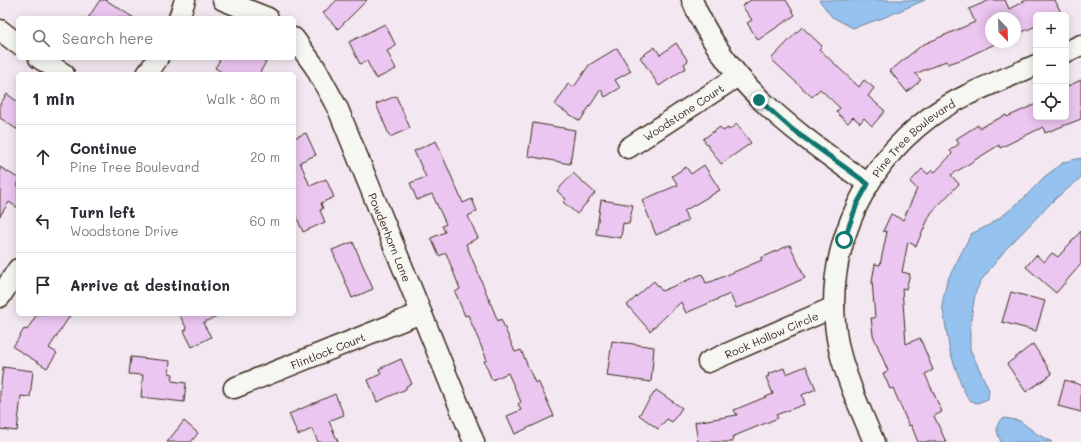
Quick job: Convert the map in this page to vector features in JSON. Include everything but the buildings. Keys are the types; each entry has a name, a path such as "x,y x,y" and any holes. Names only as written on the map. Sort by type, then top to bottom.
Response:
{"street":[{"path":"180,16 186,0"},
{"path":"223,0 263,16"},
{"path":"692,0 711,37 738,76 759,100 793,130 868,184"},
{"path":"0,30 16,42"},
{"name":"Powderhorn Lane","path":"296,41 310,59 334,99 474,442"},
{"path":"1069,51 1081,45"},
{"path":"42,60 61,72"},
{"path":"148,72 157,60"},
{"name":"Pine Tree Boulevard","path":"874,442 853,394 843,363 838,340 834,307 835,284 841,246 857,204 868,184 896,147 930,117 956,101 1033,66"},
{"name":"Woodstone Court","path":"628,148 738,76"},
{"path":"0,297 16,272"},
{"name":"Rock Hollow Circle","path":"708,362 834,307"},
{"name":"Flintlock Court","path":"234,388 421,313"}],"water":[{"path":"819,0 925,0 883,18 853,28 832,17"},
{"path":"1081,158 1081,178 1055,199 1005,250 980,282 975,294 970,327 970,349 989,390 988,399 977,403 969,400 963,389 950,352 942,304 947,281 971,234 989,225 1006,213 1025,197 1044,177 1064,162"},
{"path":"1005,418 1020,421 1037,434 1052,442 1001,442 997,433 997,427 999,422"}],"route":[{"path":"759,100 793,130 868,184 860,197 848,225 844,240"}]}
